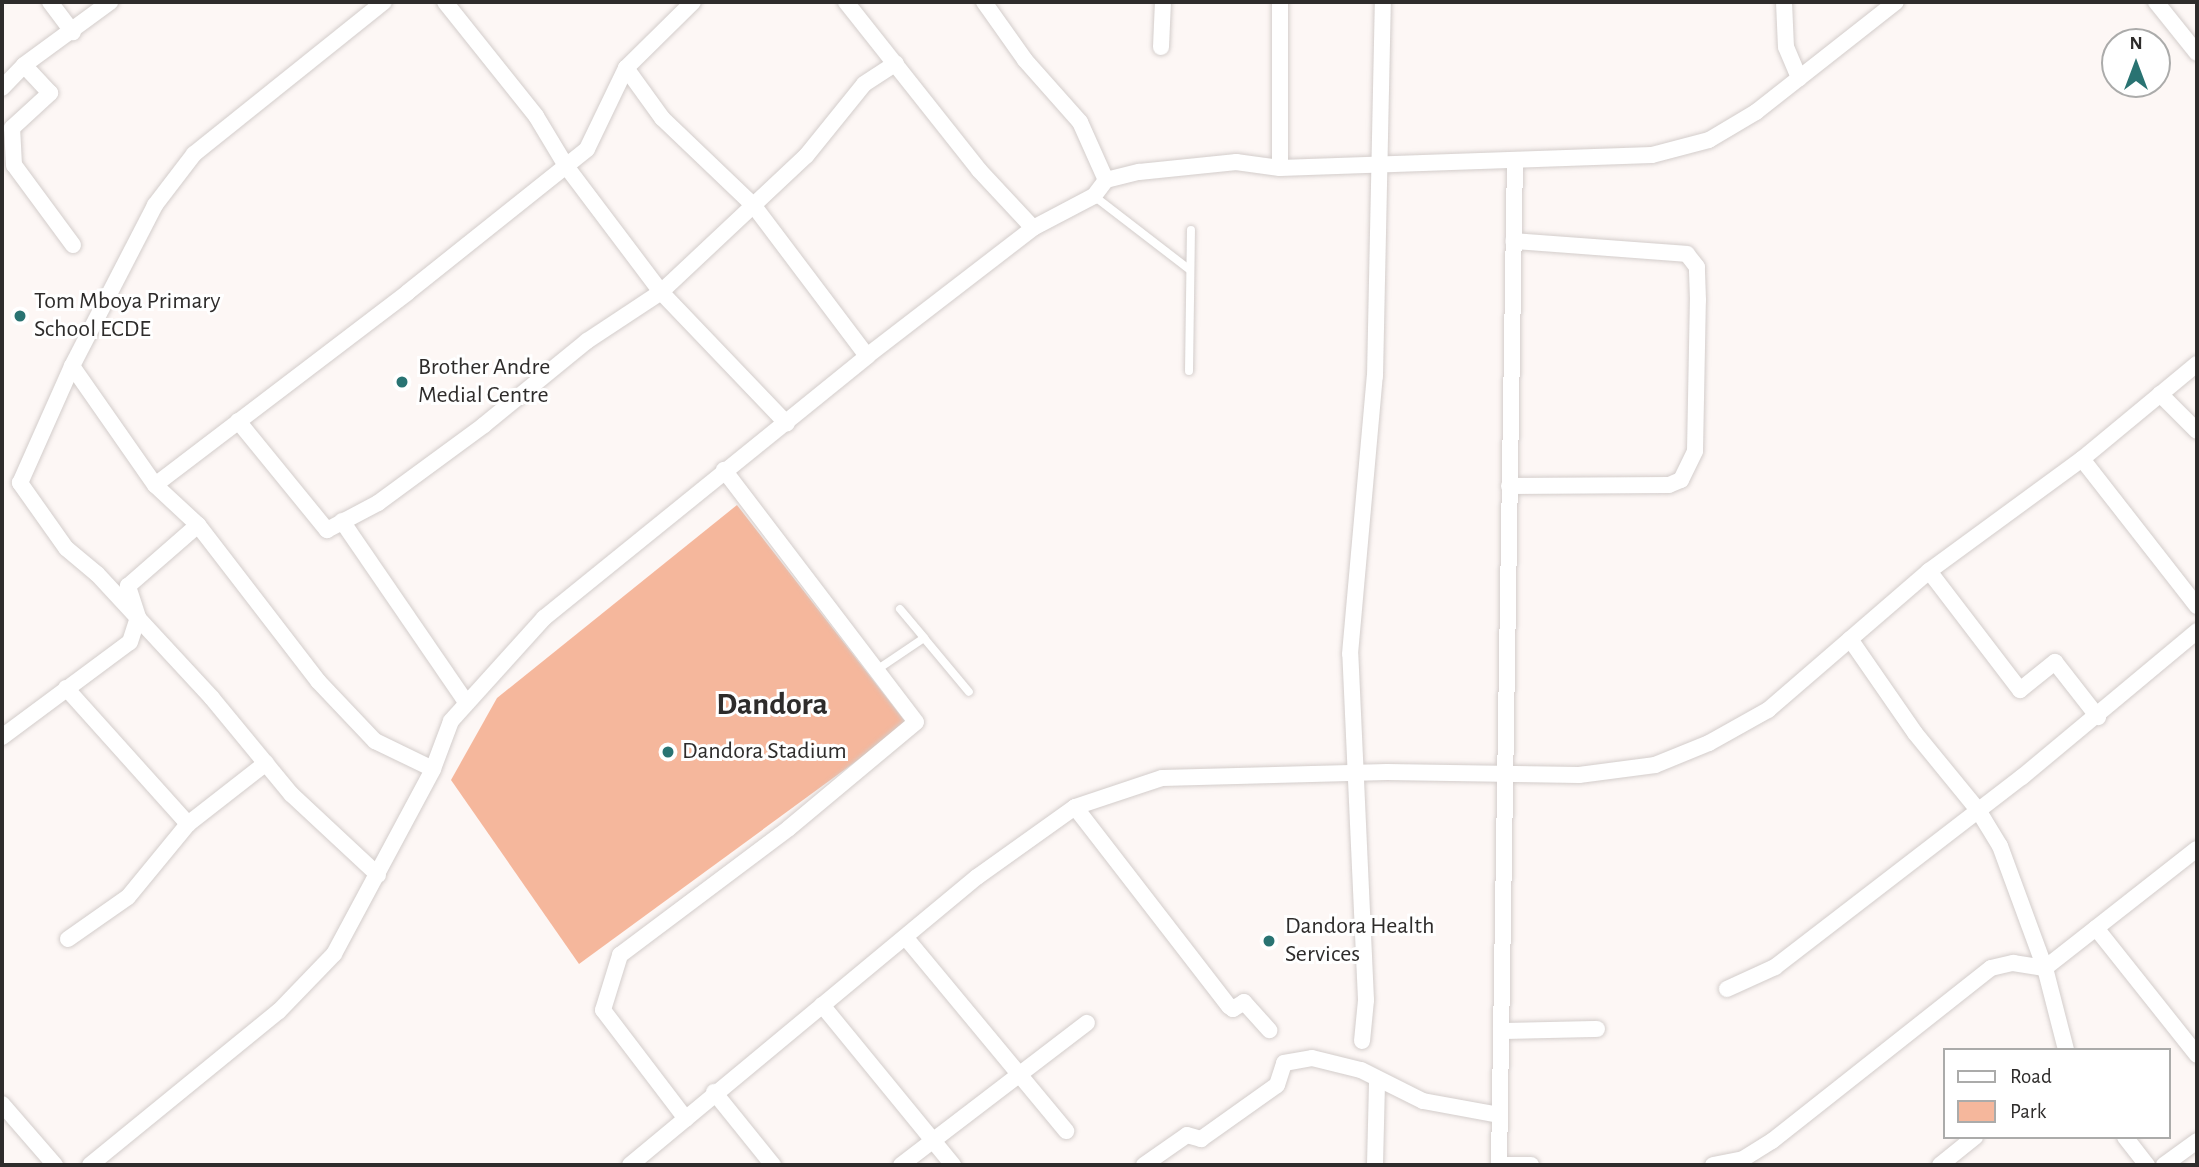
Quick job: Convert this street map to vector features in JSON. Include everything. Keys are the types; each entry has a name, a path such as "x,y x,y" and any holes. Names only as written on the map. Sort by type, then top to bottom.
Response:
{"street":[{"path":"50,2 74,32"},
{"path":"2,89 24,65 74,32 110,2"},
{"path":"378,875 291,794 138,617 66,548 20,483 72,366 155,205 194,154 384,2"},
{"path":"445,2 536,116 566,166 661,292 787,424"},
{"path":"155,485 586,149 626,68 693,2"},
{"path":"846,2 979,170 1033,228"},
{"path":"984,2 1025,60 1080,122 1107,180"},
{"path":"1161,47 1163,2"},
{"path":"1280,2 1280,168"},
{"path":"1362,1041 1366,1000 1358,773 1350,654 1375,376 1383,2"},
{"path":"1784,2 1786,47 1799,78"},
{"path":"90,1165 279,1012 334,954 378,875 423,781 433,769 451,721 544,618 724,470 787,424 867,356 1033,228 1094,196 1107,180 1139,172 1236,162 1280,168 1652,155 1709,140 1799,78 1896,2"},
{"path":"2156,2 2197,53"},
{"path":"238,421 327,530 378,503 484,425 586,341 661,292 806,156 864,84 896,63"},
{"path":"24,65 50,93 12,128 14,165 74,245"},
{"path":"626,68 662,118 754,206 867,356"},
{"path":"1515,161 1499,1165 1531,1165"},
{"path":"1509,486 1669,485 1681,480 1695,451 1698,300 1693,258 1675,250 1513,241"},
{"path":"641,1162 715,1092 906,938 977,877 1075,807 1162,778 1358,773 1579,775 1655,765 1709,743 1768,710 1929,571 2082,459 2197,364"},
{"path":"72,366 155,485 198,524 318,681 375,741 433,769"},
{"path":"2160,394 2197,432"},
{"path":"2082,459 2197,606"},
{"path":"685,1119 603,1010 620,955 789,828 915,724 878,668 724,470"},
{"path":"342,521 466,702"},
{"path":"2,737 130,642 138,617 128,586 198,524"},
{"path":"1929,571 2020,690 2055,662 2098,717"},
{"path":"1727,989 1775,967 2098,717 2197,634"},
{"path":"1850,639 1915,733 1978,810 2000,846 2045,968 2065,1048"},
{"path":"66,688 188,824"},
{"path":"68,939 128,897 188,824 266,762"},
{"path":"1075,807 1229,1006 1233,1009 1244,1002 1269,1030"},
{"path":"1713,1165 1743,1158 1772,1141 1992,968 2013,963 2045,968 2197,849"},
{"path":"2095,928 2197,1055"},
{"path":"906,938 1066,1131"},
{"path":"822,1005 953,1165"},
{"path":"901,1165 1087,1023"},
{"path":"1501,1031 1597,1029"},
{"path":"1144,1165 1187,1135 1201,1139 1277,1085 1284,1063 1312,1058 1361,1070 1377,1081 1423,1101 1499,1115"},
{"path":"1375,1165 1377,1081"},
{"path":"715,1092 773,1165"},
{"path":"2,1104 55,1165"},
{"path":"1940,1165 1972,1139"},
{"path":"2127,1139 2147,1165"},
{"path":"2164,1165 2197,1141"},
{"path":"2180,1152 2191,1165"}],"lane":[{"path":"1094,196 1190,270"},
{"path":"1189,371 1191,230"},
{"path":"900,610 969,692"},
{"path":"878,668 924,638"}],"green space":[{"name":"Dandora Stadium","path":"737,505 907,724 579,964 451,780 497,698"}],"place":[{"name":"Tom Mboya Primary School ECDE","path":"20,316"},
{"name":"Brother Andre Medial Centre","path":"402,382"},
{"name":"Dandora Stadium","path":"668,752"},
{"name":"Dandora Health Services","path":"1269,941"}],"district":[{"name":"Dandora","path":"772,704"}]}
